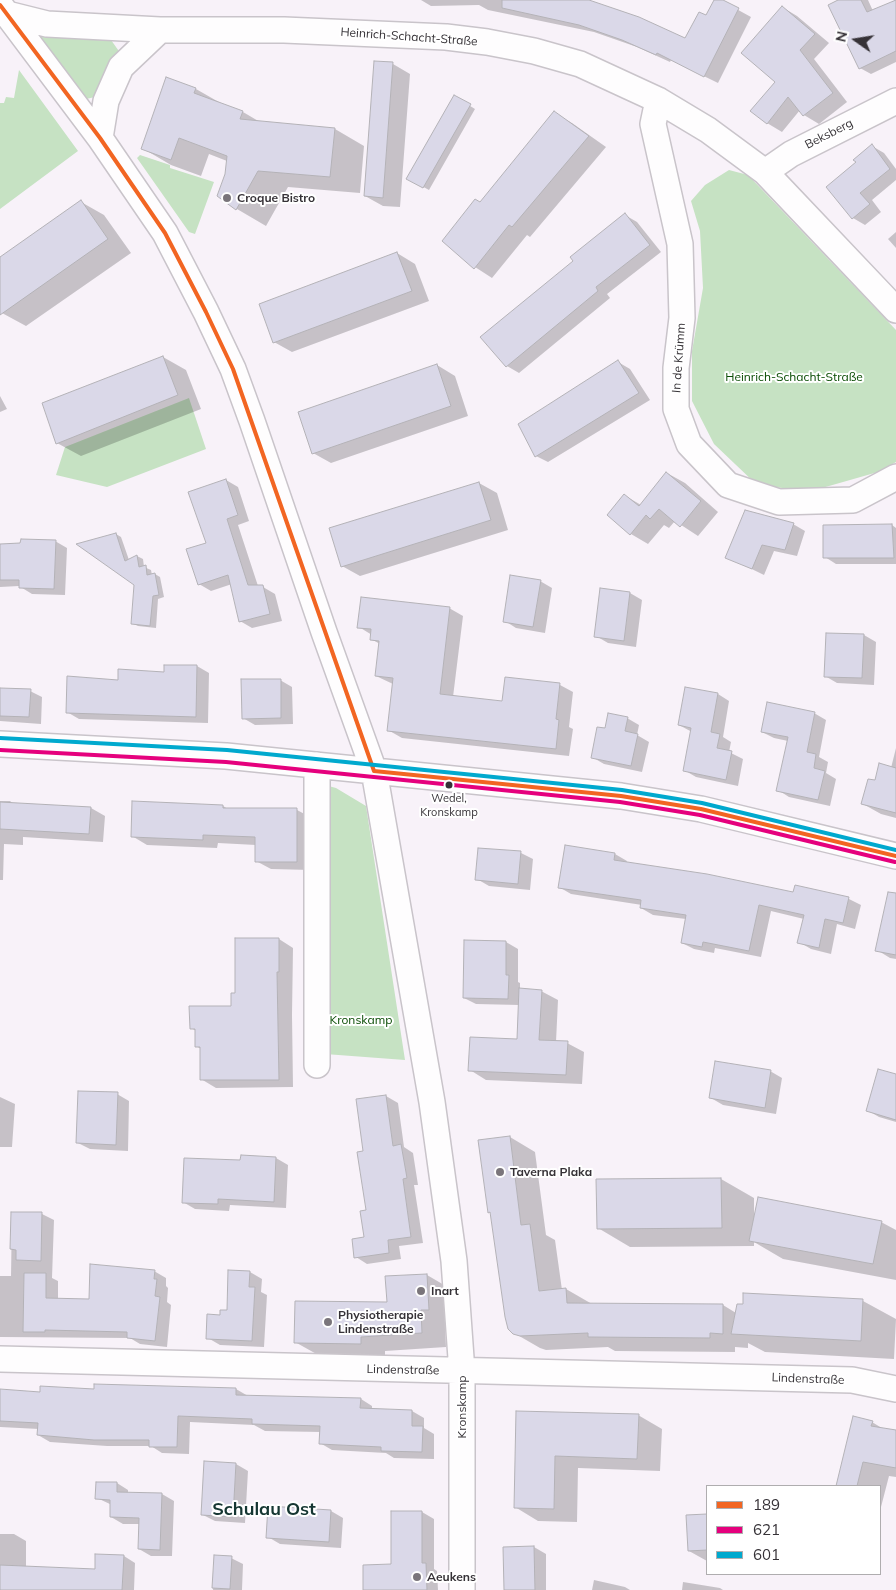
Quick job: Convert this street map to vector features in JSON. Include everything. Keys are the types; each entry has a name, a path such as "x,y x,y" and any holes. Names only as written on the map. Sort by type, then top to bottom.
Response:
{"street":[{"name":"Heinrich-Schacht-Straße","path":"3,10 48,24 160,30 284,30 446,37 487,42 534,51 580,64 658,100 708,130 765,172 896,310"},
{"name":"Kronskamp","path":"3,10 100,138 165,233 206,312 233,369 252,420 324,632 374,771 434,1112 454,1261 462,1372 462,1590"},
{"path":"100,138 106,101 121,67 160,30"},
{"name":"In de Krümm","path":"658,100 653,124 680,244 682,318 676,368 676,409 688,444 728,485 778,502 853,500 896,477"},
{"name":"Beksberg","path":"765,172 791,154 896,101"},
{"path":"0,744 226,756 621,796 683,806 896,856"},
{"path":"317,765 317,1065"},
{"name":"Lindenstraße","path":"0,1359 462,1372 852,1380 896,1389"}],"green space":[{"path":"35,35 111,40 121,54 99,96 82,100"},
{"path":"19,70 78,151 0,209 0,103 4,103 6,97 14,98"},
{"path":"140,155 170,165 170,168 214,182 195,234 189,232 137,158"},
{"name":"Heinrich-Schacht-Straße","path":"729,170 748,175 896,330 896,462 878,472 808,492 756,484 714,444 692,401 692,351 703,288 700,231 691,201 705,185"},
{"path":"189,398 206,449 107,487 56,475 65,447"},
{"name":"Kronskamp","path":"321,784 336,788 366,806 405,1060 325,1054"}],"building":[{"path":"502,0 589,0 639,17 685,38 699,12 706,15 714,0 723,0 739,8 704,77 657,53 656,55 622,40 579,25 502,8"},
{"path":"838,0 861,0 867,12 896,0 896,51 859,69 828,5"},
{"path":"782,6 815,34 800,50 833,93 803,116 788,97 767,124 750,111 775,82 741,53"},
{"path":"374,61 393,62 383,198 364,196"},
{"path":"166,77 196,88 194,93 243,111 240,119 335,128 330,177 258,171 236,210 217,196 225,174 227,156 179,138 171,160 141,149"},
{"path":"454,95 471,104 423,188 406,179"},
{"path":"554,111 589,136 512,227 509,225 474,269 442,241 475,199 480,202"},
{"path":"872,144 890,169 860,193 870,204 852,219 826,187 856,162 853,160"},
{"path":"81,200 108,239 0,315 0,257"},
{"path":"625,213 650,245 596,287 598,291 506,367 480,337 573,261 570,257"},
{"path":"397,252 412,291 273,343 259,304"},
{"path":"163,356 178,395 56,444 42,403"},
{"path":"618,360 639,393 535,457 518,424"},
{"path":"437,364 451,406 312,454 298,412"},
{"path":"666,472 701,501 680,527 659,509 650,519 646,515 630,535 607,515 624,494 639,506"},
{"path":"226,479 238,515 227,519 248,585 263,585 270,614 239,622 228,575 198,585 186,549 206,543 188,492"},
{"path":"479,482 491,520 341,567 329,528"},
{"path":"745,510 794,523 785,550 762,545 752,569 725,558"},
{"path":"892,524 894,558 823,558 823,525"},
{"path":"116,533 125,561 137,555 139,567 146,565 147,575 155,573 159,595 153,596 150,626 131,624 134,585 76,544"},
{"path":"21,539 56,540 54,589 19,588 19,580 0,580 0,544 20,543"},
{"path":"510,575 541,580 533,627 503,622"},
{"path":"600,588 630,592 624,641 594,637"},
{"path":"361,597 450,607 440,694 502,701 505,677 560,683 556,719 559,720 556,749 387,731 393,678 375,676 379,641 370,640 371,629 357,628"},
{"path":"826,633 864,634 862,678 824,677"},
{"path":"164,665 197,665 196,717 66,713 67,676 118,680 118,669 164,672"},
{"path":"241,679 281,679 281,718 242,719"},
{"path":"685,687 718,693 711,732 720,734 717,748 732,751 726,780 683,771 691,728 678,725"},
{"path":"0,688 31,689 29,717 0,716"},
{"path":"767,702 815,712 807,752 816,754 814,768 825,771 818,800 776,791 788,737 761,732"},
{"path":"608,713 628,717 625,731 638,734 631,766 591,758 597,727 605,728"},
{"path":"879,763 896,768 896,813 861,804 868,779 875,780"},
{"path":"132,801 223,805 223,808 297,808 297,862 255,862 255,837 203,835 203,840 131,837"},
{"path":"0,802 91,807 89,834 0,829"},
{"path":"565,845 615,853 614,860 707,874 793,892 795,885 849,897 843,923 825,919 819,948 797,943 804,915 759,905 749,951 703,942 702,947 681,943 686,915 640,908 641,900 558,888"},
{"path":"478,848 521,851 518,884 475,880"},
{"path":"888,892 896,893 896,955 875,951"},
{"path":"235,938 279,938 279,972 277,972 279,1080 200,1080 200,1047 195,1047 195,1029 190,1029 189,1006 231,1006 231,993 235,993"},
{"path":"464,940 506,941 506,975 509,975 508,999 463,998"},
{"path":"519,988 542,990 539,1040 568,1041 566,1075 468,1071 470,1037 517,1039"},
{"path":"715,1061 771,1070 765,1108 709,1098"},
{"path":"878,1069 896,1074 896,1120 866,1111"},
{"path":"78,1091 118,1092 116,1145 76,1143"},
{"path":"386,1095 393,1146 401,1144 407,1178 403,1179 411,1237 388,1240 389,1253 354,1258 352,1239 364,1237 360,1211 366,1210 357,1152 363,1151 356,1099"},
{"path":"510,1136 521,1225 530,1224 539,1291 566,1288 567,1303 723,1304 723,1334 710,1333 710,1338 588,1337 588,1333 520,1336 513,1334 508,1329 505,1317 478,1140"},
{"path":"241,1155 276,1157 274,1202 218,1199 218,1204 182,1203 184,1158 240,1160"},
{"path":"721,1178 722,1228 597,1229 596,1179"},
{"path":"758,1197 882,1221 873,1264 749,1241"},
{"path":"11,1212 42,1212 41,1261 16,1260 16,1250 10,1249"},
{"path":"90,1264 155,1270 154,1279 157,1279 155,1296 160,1297 155,1341 127,1338 127,1332 45,1330 45,1332 23,1332 24,1273 46,1273 46,1298 89,1299"},
{"path":"228,1270 250,1271 249,1287 255,1287 252,1341 206,1339 207,1314 220,1315 220,1310 227,1310"},
{"path":"427,1274 429,1310 421,1310 422,1333 361,1337 361,1344 294,1343 295,1301 387,1302 385,1276"},
{"path":"743,1293 863,1299 861,1341 731,1334 737,1304 743,1304"},
{"path":"94,1384 236,1388 236,1395 361,1398 360,1408 412,1410 412,1426 423,1426 422,1452 381,1451 381,1447 319,1444 320,1426 252,1424 252,1419 178,1416 177,1447 149,1447 149,1440 94,1440 37,1435 38,1423 0,1421 0,1389 40,1392 40,1386 94,1389"},
{"path":"516,1411 639,1414 637,1459 555,1456 554,1509 514,1508"},
{"path":"853,1416 873,1421 871,1426 896,1430 896,1468 863,1462 857,1485 836,1485"},
{"path":"204,1461 236,1463 233,1517 201,1515"},
{"path":"96,1482 117,1482 117,1492 162,1493 160,1550 138,1549 139,1518 110,1517 110,1500 95,1499"},
{"path":"268,1506 331,1510 329,1542 266,1538"},
{"path":"391,1511 422,1511 422,1563 426,1563 427,1590 363,1590 363,1565 391,1564"},
{"path":"706,1514 706,1550 688,1551 686,1515"},
{"path":"534,1546 535,1590 504,1590 503,1547"},
{"path":"95,1554 124,1555 122,1590 0,1590 0,1565 95,1569"},
{"path":"214,1555 232,1556 230,1589 212,1588"}],"transit line":[{"name":"189","path":"0,5 100,138 165,233 206,312 233,369 374,771"},
{"name":"601","path":"0,738 227,750 622,790 702,803 896,850"},
{"name":"621","path":"0,750 226,762 620,802 700,815 895,862"},
{"name":"189","path":"374,771 621,796 701,809 896,856"}],"place":[{"name":"Croque Bistro","path":"227,198"},
{"name":"Wedel, Kronskamp","path":"449,785"},
{"name":"Taverna Plaka","path":"500,1172"},
{"name":"Inart","path":"421,1291"},
{"name":"Physiotherapie Lindenstraße","path":"328,1322"},
{"name":"Aeukens","path":"417,1577"}],"district":[{"name":"Schulau Ost","path":"264,1510"}]}
